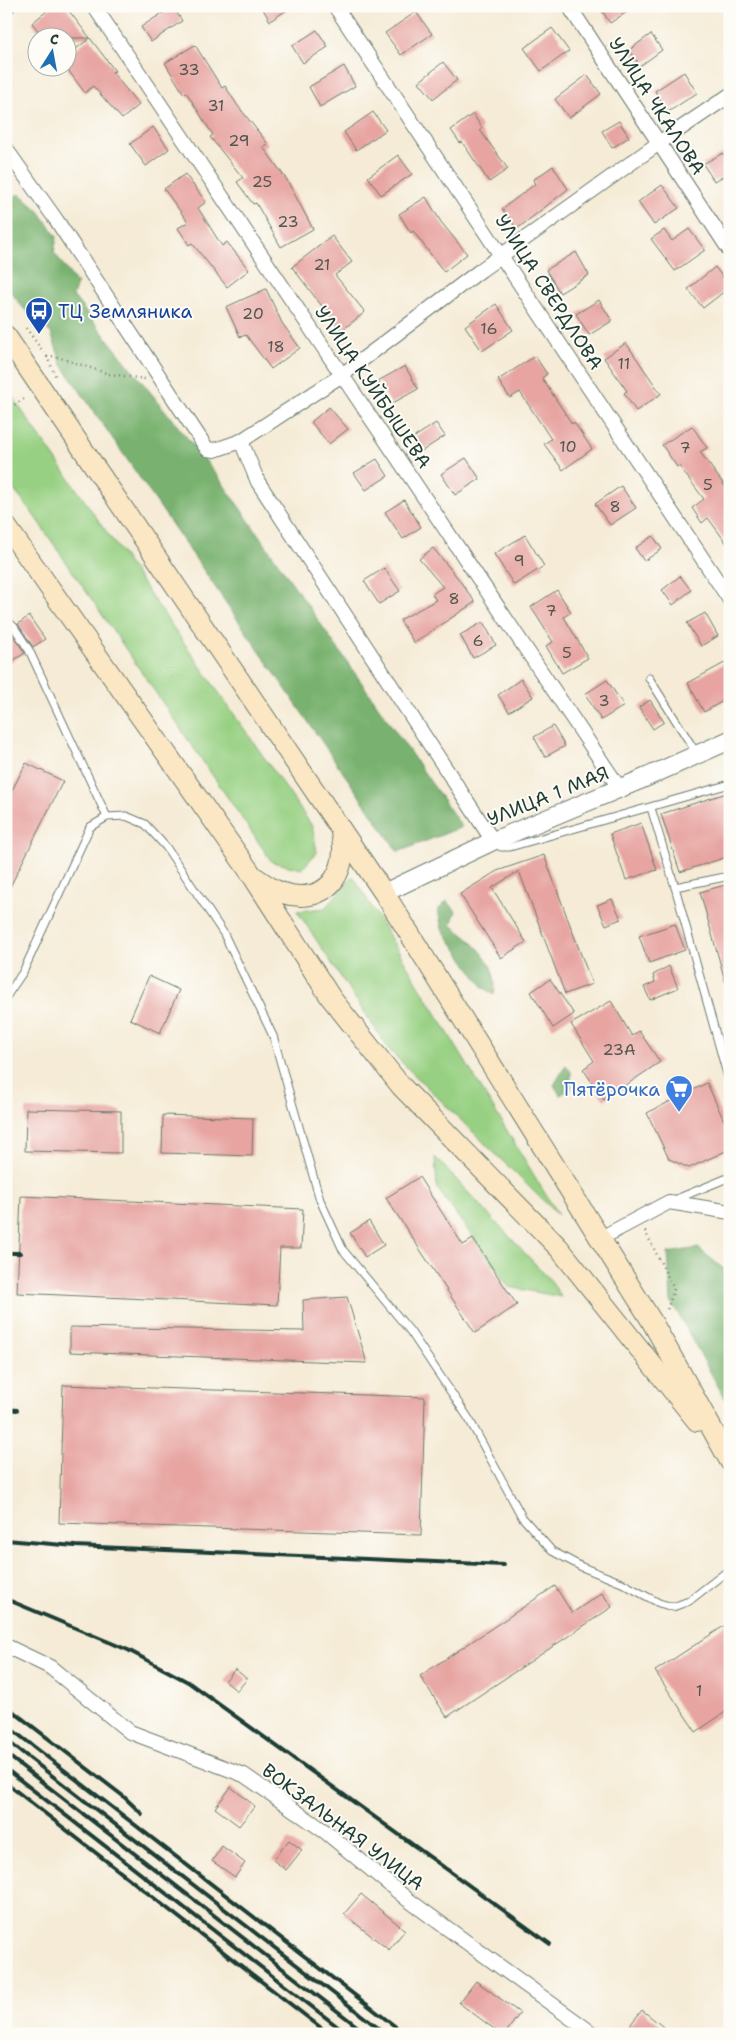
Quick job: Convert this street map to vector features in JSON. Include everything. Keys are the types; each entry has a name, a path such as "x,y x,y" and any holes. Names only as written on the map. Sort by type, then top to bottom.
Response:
{"main road":[{"path":"6,336 384,893 651,1320 729,1460"},
{"path":"6,526 252,875 331,998 401,1086 560,1248 729,1460"},
{"path":"252,875 272,889 290,895 310,896 325,889 338,876 343,861 344,846 340,829"}],"street":[{"name":"УЛИЦА КУЙБЫШЕВА","path":"94,6 620,789"},
{"name":"УЛИЦА СВЕРДЛОВА","path":"335,6 730,600"},
{"name":"УЛИЦА ЧКАЛОВА","path":"568,6 730,251"},
{"path":"6,149 57,221 207,449 215,450 241,441 342,375 502,256 659,143 730,95"},
{"path":"241,441 258,482 492,841"},
{"name":"УЛИЦА 1 МАЯ","path":"384,893 492,841 620,789 730,740"},
{"path":"601,1238 669,1202 730,1212"},
{"name":"ВОКЗАЛЬНАЯ УЛИЦА","path":"6,1646 50,1667 130,1732 244,1775 327,1833 407,1899 593,2034"}],"lane":[{"path":"6,620 14,627 29,650 107,816"},
{"path":"649,678 698,755"},
{"path":"492,841 501,847 510,847 730,784"},
{"path":"651,808 730,1085"},
{"path":"6,997 23,972 90,827 107,816 126,816 145,824 166,846 224,934 273,1036 320,1200 343,1250 410,1332 469,1419 522,1517 552,1551 582,1567 622,1583 659,1603 673,1607 688,1601 730,1569"},
{"path":"675,887 730,876"},
{"path":"669,1202 730,1177"}],"path":[{"path":"47,357 54,356 109,374 163,382"},
{"path":"639,1218 674,1289 667,1310"}],"green space":[{"path":"20,194 39,211 57,237 54,252 77,284 73,296 217,475 462,827 398,852 62,365 51,333 24,309 6,286 6,199"},
{"path":"6,388 312,826 317,852 302,869 272,862 33,514 6,480"},
{"path":"353,876 558,1215 390,1051 297,911 325,908"},
{"path":"447,901 456,911 451,925 476,946 489,963 495,984 494,995 484,988 442,929 438,910"},
{"path":"566,1065 571,1072 571,1089 560,1095 554,1085"},
{"path":"435,1157 552,1282 561,1297 509,1287 437,1188"},
{"path":"698,1248 730,1274 730,1408 671,1301 668,1253"}],"building":[{"path":"53,6 65,6 90,38 78,38 78,28 36,28 32,23"},
{"path":"173,6 182,21 151,42 141,27"},
{"path":"261,6 293,6 270,21"},
{"path":"599,6 636,6 610,23"},
{"path":"416,12 432,34 401,55 385,33"},
{"path":"552,28 569,51 541,71 524,48"},
{"path":"317,30 328,47 303,63 292,46"},
{"path":"651,34 662,50 640,66 629,50"},
{"path":"90,38 115,71 112,72 139,105 122,119 93,86 85,93 74,78 78,78 78,47"},
{"path":"195,45 222,88 225,86 268,144 263,147 287,180 313,229 281,247 256,203 253,204 237,182 243,178 210,137 213,135 165,63"},
{"path":"443,62 457,80 433,99 419,82"},
{"path":"344,66 355,86 320,107 309,87"},
{"path":"684,72 697,93 668,112 655,91"},
{"path":"587,75 601,94 569,118 555,99"},
{"path":"373,112 386,130 356,150 344,132"},
{"path":"473,114 482,128 480,130 508,169 489,182 462,142 460,143 451,130"},
{"path":"619,121 629,137 612,148 602,131"},
{"path":"153,127 169,149 146,166 130,144"},
{"path":"723,153 730,164 730,173 714,181 703,164"},
{"path":"398,155 412,174 381,195 368,177"},
{"path":"553,166 568,189 517,229 502,209 535,184 533,180"},
{"path":"185,174 206,202 198,208 222,246 227,242 249,270 227,287 192,243 189,245 178,228 188,222 164,189"},
{"path":"662,185 679,208 654,225 638,202"},
{"path":"426,197 441,222 467,254 444,272 413,231 411,233 399,214"},
{"path":"689,229 705,250 675,271 651,239 664,230 672,241"},
{"path":"332,236 352,262 335,275 365,312 341,331 292,267"},
{"path":"576,252 589,275 560,293 546,270"},
{"path":"715,267 730,287 703,308 688,289"},
{"path":"266,289 282,323 300,348 271,369 246,335 240,337 226,307"},
{"path":"599,300 612,321 589,335 576,314"},
{"path":"496,304 513,330 482,351 465,326"},
{"path":"626,343 661,394 636,411 624,393 627,391 604,358"},
{"path":"535,356 547,374 542,378 572,424 574,422 592,449 563,470 544,444 551,439 520,392 510,398 498,380"},
{"path":"405,366 418,389 391,404 378,381"},
{"path":"329,407 348,429 329,444 311,422"},
{"path":"436,423 445,436 422,451 413,438"},
{"path":"692,426 707,448 700,452 730,493 730,548 708,518 702,523 692,508 704,499 679,466 677,467 662,445"},
{"path":"466,458 480,479 455,495 441,474"},
{"path":"377,459 388,476 366,490 354,473"},
{"path":"621,486 636,508 610,525 595,504"},
{"path":"404,500 421,527 403,539 385,512"},
{"path":"525,535 544,566 514,585 494,554"},
{"path":"653,536 662,549 644,561 635,548"},
{"path":"433,548 475,602 414,643 400,620 436,600 432,594 443,587 419,559"},
{"path":"384,568 400,591 379,604 364,581"},
{"path":"680,576 691,590 673,605 662,590"},
{"path":"557,590 571,612 564,617 588,658 562,673 546,646 553,642 531,607"},
{"path":"705,613 718,636 701,646 687,623"},
{"path":"29,616 45,639 33,647 18,624"},
{"path":"483,622 496,645 473,658 460,635"},
{"path":"9,630 25,653 6,665 6,632"},
{"path":"730,660 730,697 704,712 688,683"},
{"path":"521,679 533,697 509,712 498,695"},
{"path":"607,680 624,706 601,720 585,694"},
{"path":"650,700 664,722 653,729 639,707"},
{"path":"553,726 565,746 545,757 534,737"},
{"path":"26,763 63,781 6,895 6,802"},
{"path":"730,792 730,856 680,872 661,814"},
{"path":"641,823 657,870 626,880 610,834"},
{"path":"544,855 592,984 565,994 519,871 492,888 526,942 501,958 460,894 497,871"},
{"path":"725,885 730,903 730,984 726,984 700,892"},
{"path":"612,899 621,919 606,925 597,905"},
{"path":"675,924 685,950 649,963 639,936"},
{"path":"669,966 678,988 650,1000 644,987 655,982 653,975"},
{"path":"149,976 179,990 160,1033 130,1019"},
{"path":"550,979 574,1014 553,1028 531,992"},
{"path":"611,1001 632,1036 639,1031 660,1062 604,1100 583,1069 594,1061 571,1024"},
{"path":"707,1083 730,1134 730,1149 689,1168 669,1159 647,1113"},
{"path":"26,1109 121,1111 121,1153 25,1151"},
{"path":"163,1115 253,1118 252,1156 162,1153"},
{"path":"419,1177 463,1245 473,1239 517,1305 475,1333 386,1198"},
{"path":"21,1196 303,1209 301,1248 280,1248 277,1305 17,1293"},
{"path":"369,1221 384,1245 365,1257 350,1233"},
{"path":"347,1297 367,1363 70,1352 70,1327 304,1331 303,1300"},
{"path":"63,1385 425,1397 421,1535 59,1523"},
{"path":"555,1586 572,1613 602,1593 612,1607 447,1717 420,1676"},
{"path":"730,1622 730,1709 696,1732 655,1671"},
{"path":"235,1669 247,1679 237,1691 225,1681"},
{"path":"231,1787 255,1806 239,1826 215,1808"},
{"path":"289,1840 302,1850 286,1870 273,1860"},
{"path":"222,1846 245,1863 235,1877 212,1861"},
{"path":"361,1894 405,1930 389,1950 344,1914"},
{"path":"476,1981 520,2013 505,2034 501,2034 459,2003"},
{"path":"642,2010 672,2034 623,2034"}],"railway":[{"path":"6,1253 20,1253"},
{"path":"6,1409 17,1410"},
{"path":"6,1540 75,1546 504,1565"},
{"path":"6,1599 128,1650 188,1682 550,1944"},
{"path":"6,1706 123,1796 142,1814"},
{"path":"6,1725 405,2034"},
{"path":"6,1740 386,2034"},
{"path":"6,1754 367,2034"},
{"path":"6,1769 347,2034"},
{"path":"6,1783 329,2034"}],"place":[{"name":"ТЦ Земляника","path":"39,335"},
{"name":"Пятёрочка","path":"679,1113"}]}
